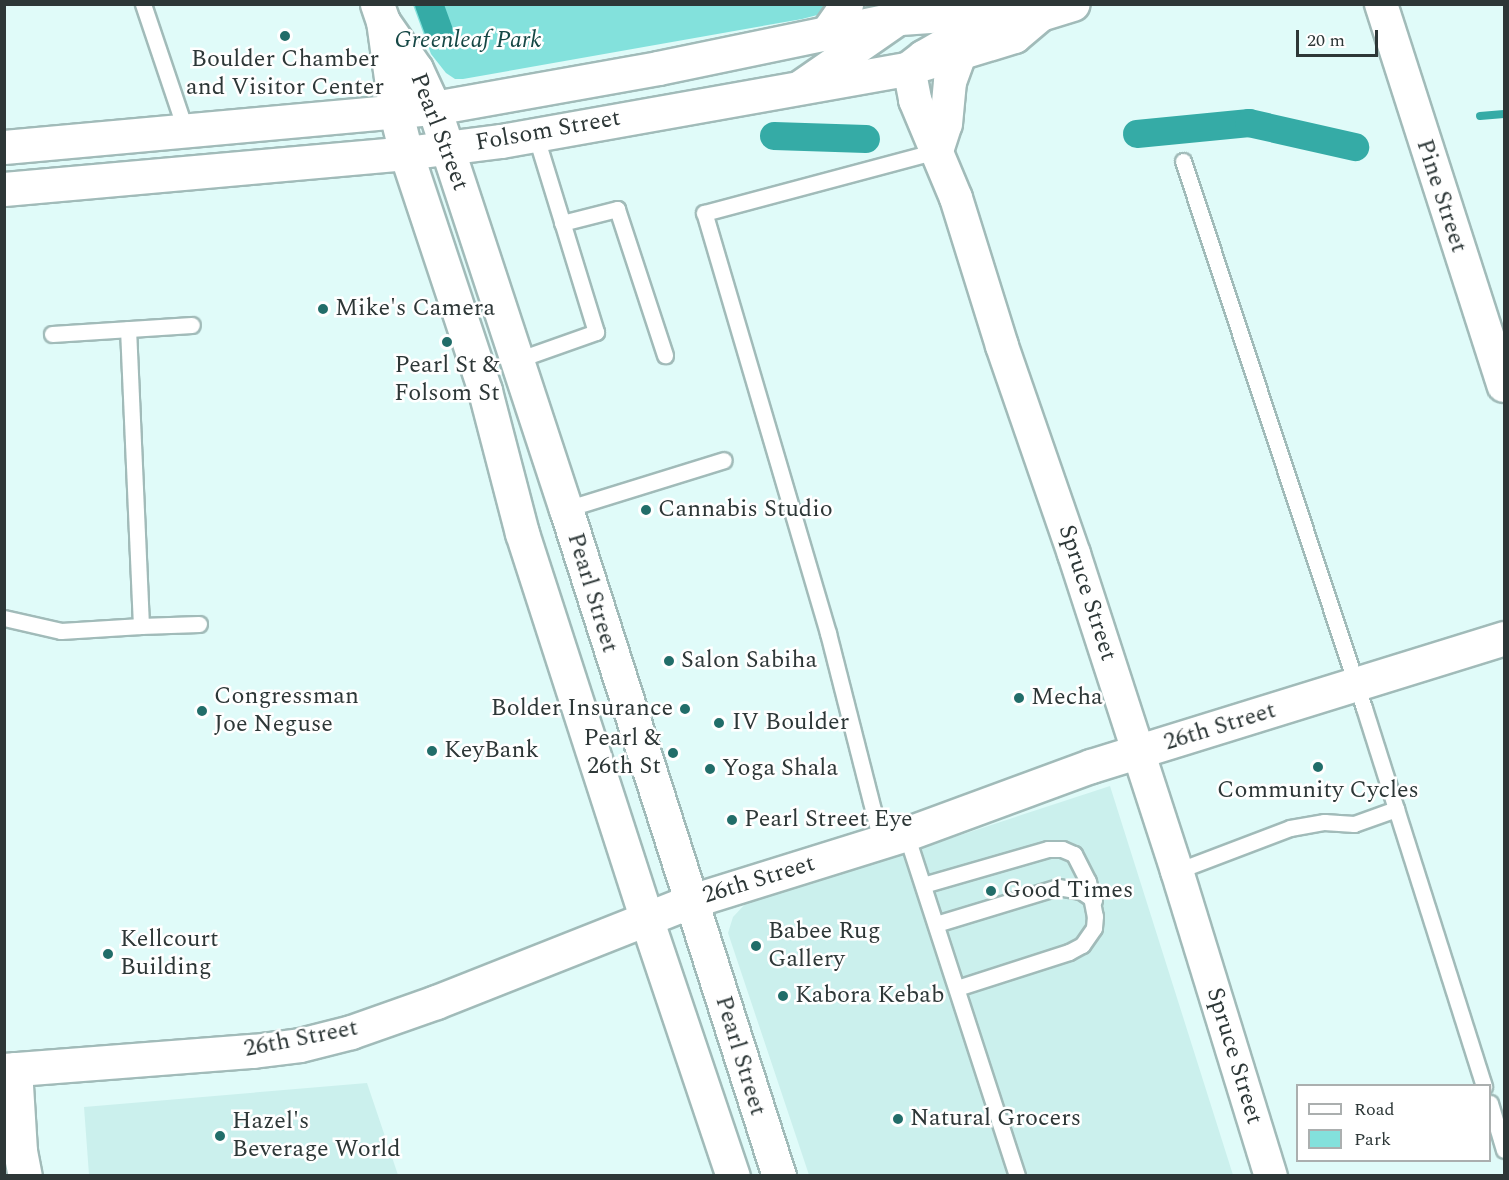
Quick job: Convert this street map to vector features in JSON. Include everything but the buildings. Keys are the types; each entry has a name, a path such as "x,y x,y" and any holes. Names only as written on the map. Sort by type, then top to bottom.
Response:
{"main road":[{"name":"Folsom Street","path":"4,189 406,153 535,134 909,68 1014,36 1041,15 1074,4"},
{"name":"Folsom Street","path":"4,147 185,129 396,113 492,100 827,33 898,11 1003,10 1041,15"},
{"name":"Pearl Street","path":"380,13 416,69 434,108 448,148 779,1176"},
{"name":"Pearl Street","path":"380,13 396,113 406,153 485,391 522,533 646,918 733,1176"},
{"path":"499,445 510,444 538,471 570,566 595,605"},
{"name":"26th Street","path":"10,1070 253,1051 327,1039 386,1021 691,901 894,838 1091,766 1504,638"},
{"path":"10,1070 25,1176"},
{"path":"707,1098 754,1176"}],"street":[{"path":"827,33 847,4"},
{"name":"Pine Street","path":"1381,4 1504,386"},
{"path":"909,68 923,57 1003,10"},
{"path":"802,86 898,11"},
{"path":"937,151 946,124 950,82 960,54"},
{"name":"Spruce Street","path":"909,68 915,100 956,198 1177,871 1271,1176"}],"lane":[{"path":"143,4 185,129"},
{"path":"517,360 596,332 535,134"},
{"path":"937,151 704,213 842,682 894,838 923,885 1017,1176"},
{"path":"1183,160 1357,685 1483,1084"},
{"path":"562,223 617,209 665,355"},
{"path":"52,334 192,325"},
{"path":"128,329 141,626"},
{"path":"566,509 724,460"},
{"path":"4,618 61,631 199,624"},
{"path":"1177,871 1290,828 1324,822 1354,824 1396,809"},
{"path":"923,885 1031,852 1062,849 1074,854 1080,862 1094,900 1094,928 1082,945 1069,952 957,988"},
{"path":"936,924 1059,887 1080,891 1094,900"},
{"path":"1491,1106 1504,1150"}],"shaded area":[{"path":"1110,786 1233,1175 809,1175 728,933 733,917 748,901 770,893 811,884"},
{"name":"Hazel's Beverage World","path":"367,1083 398,1175 89,1175 84,1107"}],"green space":[{"name":"Greenleaf Park","path":"413,5 834,5 825,13 802,19 455,79 446,73 431,54"}],"waterway":[{"path":"429,4 439,31"},
{"path":"1480,116 1504,114"},
{"path":"1137,134 1249,123 1355,147"},
{"path":"774,136 866,139"}],"place":[{"name":"Boulder Chamber and Visitor Center","path":"285,36"},
{"name":"Mike's Camera","path":"323,309"},
{"name":"Pearl St & Folsom St","path":"447,342"},
{"name":"Cannabis Studio","path":"646,510"},
{"name":"Salon Sabiha","path":"669,661"},
{"name":"Mecha","path":"1019,698"},
{"name":"Bolder Insurance","path":"685,709"},
{"name":"Congressman Joe Neguse","path":"202,711"},
{"name":"IV Boulder","path":"719,723"},
{"name":"KeyBank","path":"432,751"},
{"name":"Pearl & 26th St","path":"673,753"},
{"name":"Community Cycles","path":"1318,767"},
{"name":"Yoga Shala","path":"710,769"},
{"name":"Pearl Street Eye","path":"732,820"},
{"name":"Good Times","path":"991,891"},
{"name":"Babee Rug Gallery","path":"756,946"},
{"name":"Kellcourt Building","path":"108,954"},
{"name":"Kabora Kebab","path":"783,996"},
{"name":"Natural Grocers","path":"898,1119"},
{"name":"Hazel's Beverage World","path":"220,1136"}]}
